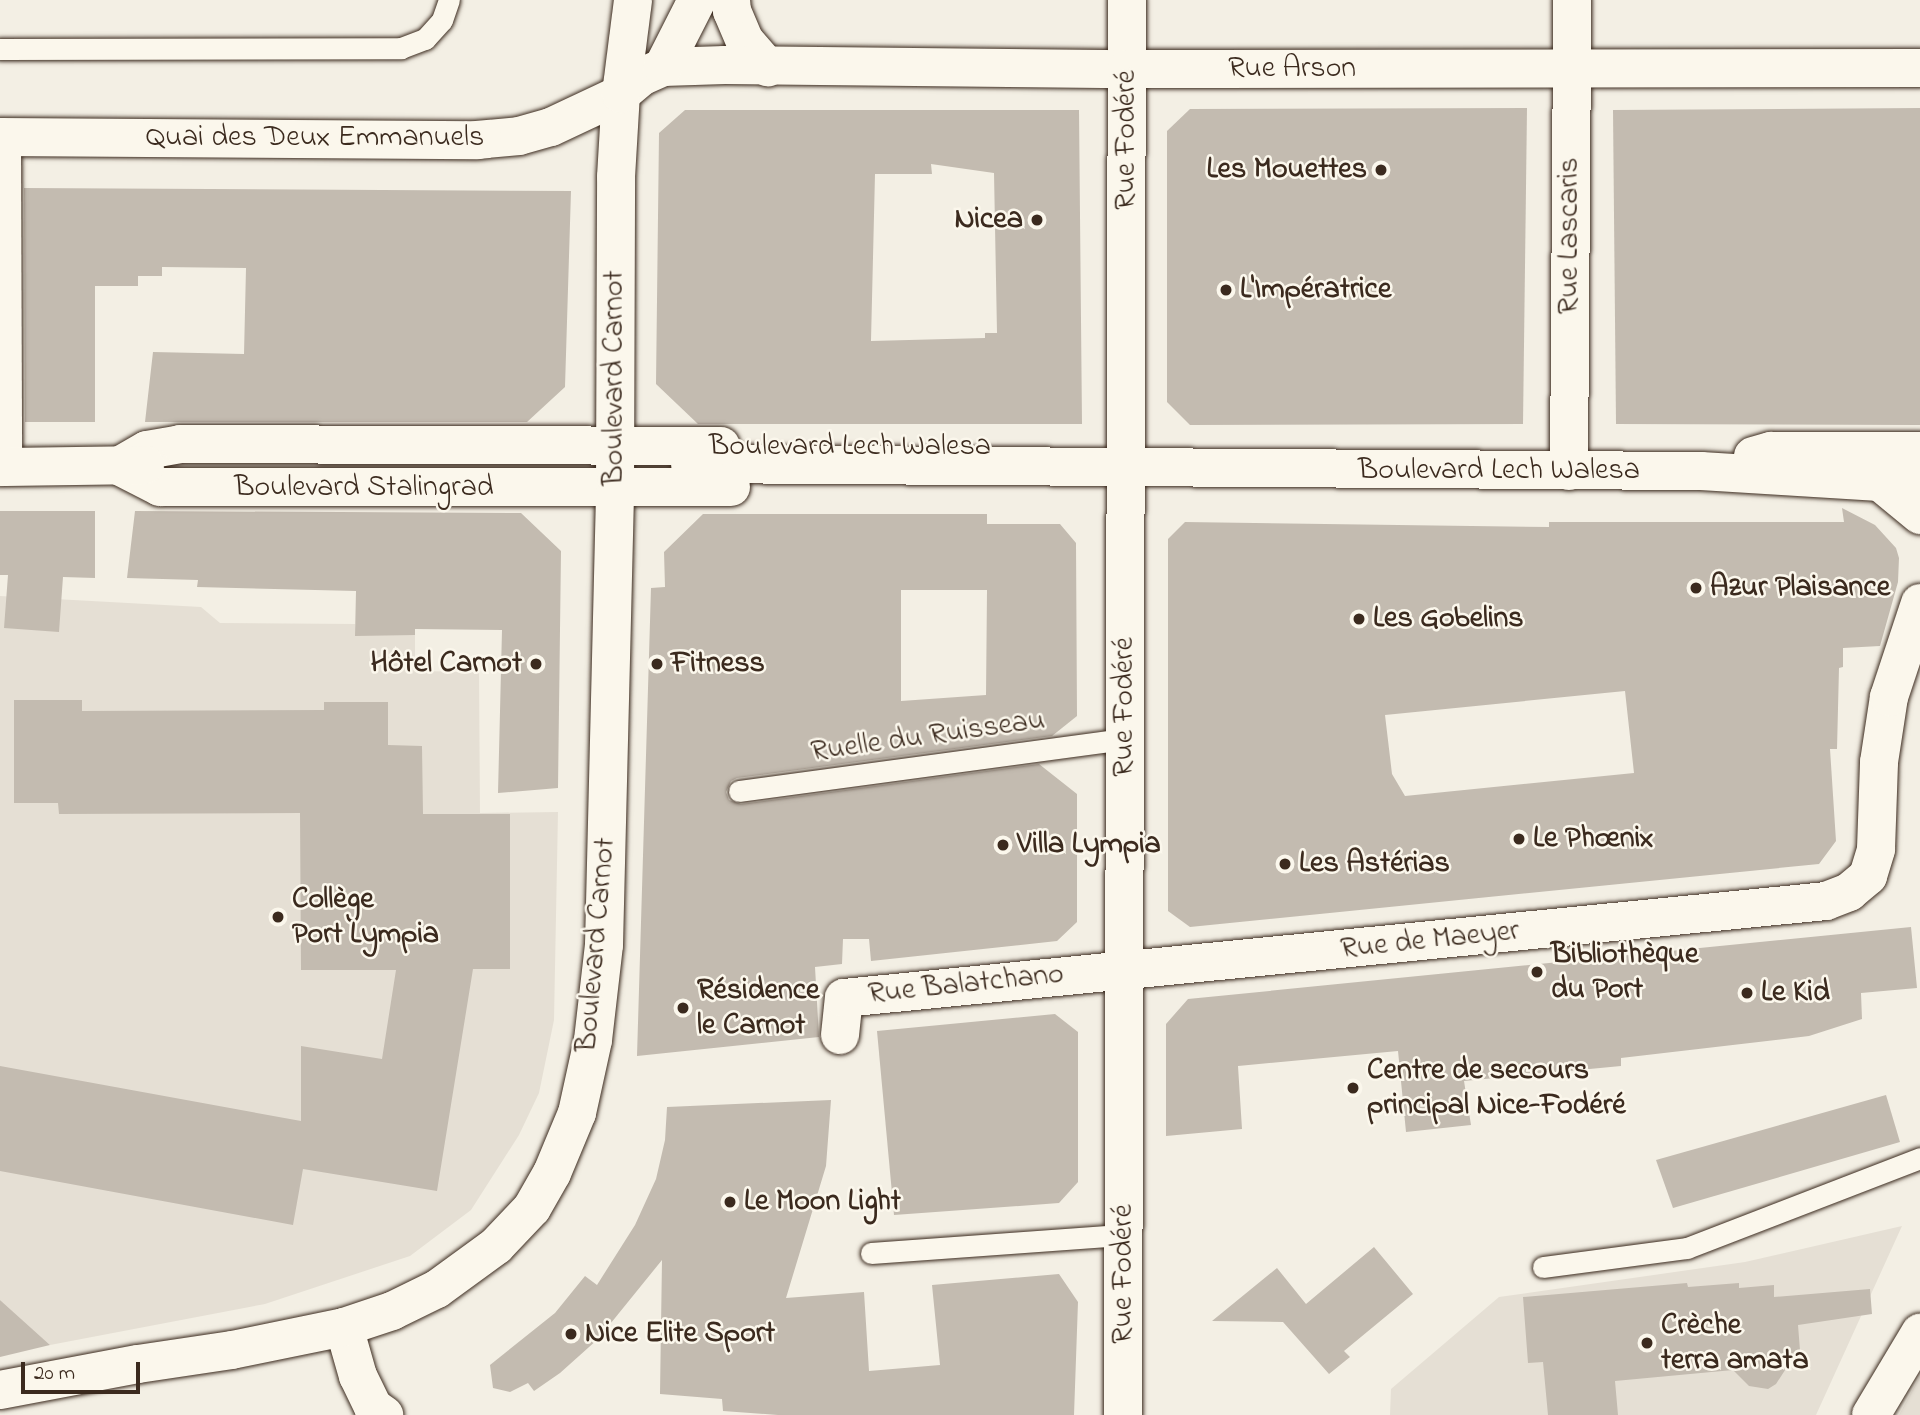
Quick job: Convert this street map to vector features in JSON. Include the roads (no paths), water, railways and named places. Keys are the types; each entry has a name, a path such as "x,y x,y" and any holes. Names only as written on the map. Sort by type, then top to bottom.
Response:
{"street":[{"name":"Boulevard Carnot","path":"0,1390 124,1366 232,1350 344,1327 392,1311 437,1289 506,1237 532,1208 552,1173 576,1113 593,1040 604,945 615,488 616,177 621,94 633,0"},
{"path":"663,67 696,0"},
{"path":"731,0 732,11 745,41 768,67"},
{"name":"Rue Fodéré","path":"1123,1415 1127,0"},
{"name":"Rue Lascaris","path":"1569,471 1572,0"},
{"name":"Quai des Deux Emmanuels","path":"1,137 477,140 519,136 551,127 621,94 641,77 663,67"},
{"name":"Rue Arson","path":"663,67 1920,68"},
{"path":"1,137 1,467"},
{"name":"Boulevard Stalingrad","path":"119,466 147,450 180,444 615,446"},
{"name":"Boulevard Lech Walesa","path":"615,446 1053,448 1077,468"},
{"path":"1700,471 1771,451 1920,451"},
{"name":"Boulevard Stalingrad","path":"1,467 535,463"},
{"name":"Boulevard Lech Walesa","path":"690,464 1700,471 1920,482"},
{"name":"Boulevard Stalingrad","path":"119,466 160,488 615,488"},
{"name":"Boulevard Lech Walesa","path":"615,488 1054,485 1077,468"},
{"path":"1880,482 1920,514"},
{"name":"Rue de Maeyer","path":"1125,970 1826,901 1849,892 1868,876 1876,849 1879,762 1889,697 1920,603"},
{"name":"Rue Balatchano","path":"840,1035 844,998 1125,970"},
{"path":"344,1327 358,1376 373,1407 384,1415"},
{"path":"1871,1415 1920,1333"}],"lane":[{"path":"0,49 401,48 425,39 442,20 449,0"},
{"name":"Ruelle du Ruisseau","path":"739,791 1125,739"},
{"path":"1543,1267 1687,1248 1920,1158"},
{"path":"871,1253 1124,1235"}],"place":[{"name":"Les Mouettes","path":"1381,170"},
{"name":"Nicea","path":"1037,220"},
{"name":"L'Impératrice","path":"1226,290"},
{"name":"Azur Plaisance","path":"1696,588"},
{"name":"Les Gobelins","path":"1359,619"},
{"name":"Hôtel Carnot","path":"536,664"},
{"name":"Fitness","path":"657,664"},
{"name":"Le Phœnix","path":"1519,839"},
{"name":"Villa Lympia","path":"1003,845"},
{"name":"Les Astérias","path":"1285,864"},
{"name":"Collège Port Lympia","path":"278,917"},
{"name":"Bibliothèque du Port","path":"1537,972"},
{"name":"Le Kid","path":"1747,993"},
{"name":"Résidence le Carnot","path":"683,1008"},
{"name":"Centre de secours principal Nice-Fodéré","path":"1353,1088"},
{"name":"Le Moon Light","path":"730,1202"},
{"name":"Nice Elite Sport","path":"571,1334"},
{"name":"Crèche terra amata","path":"1647,1343"}]}
